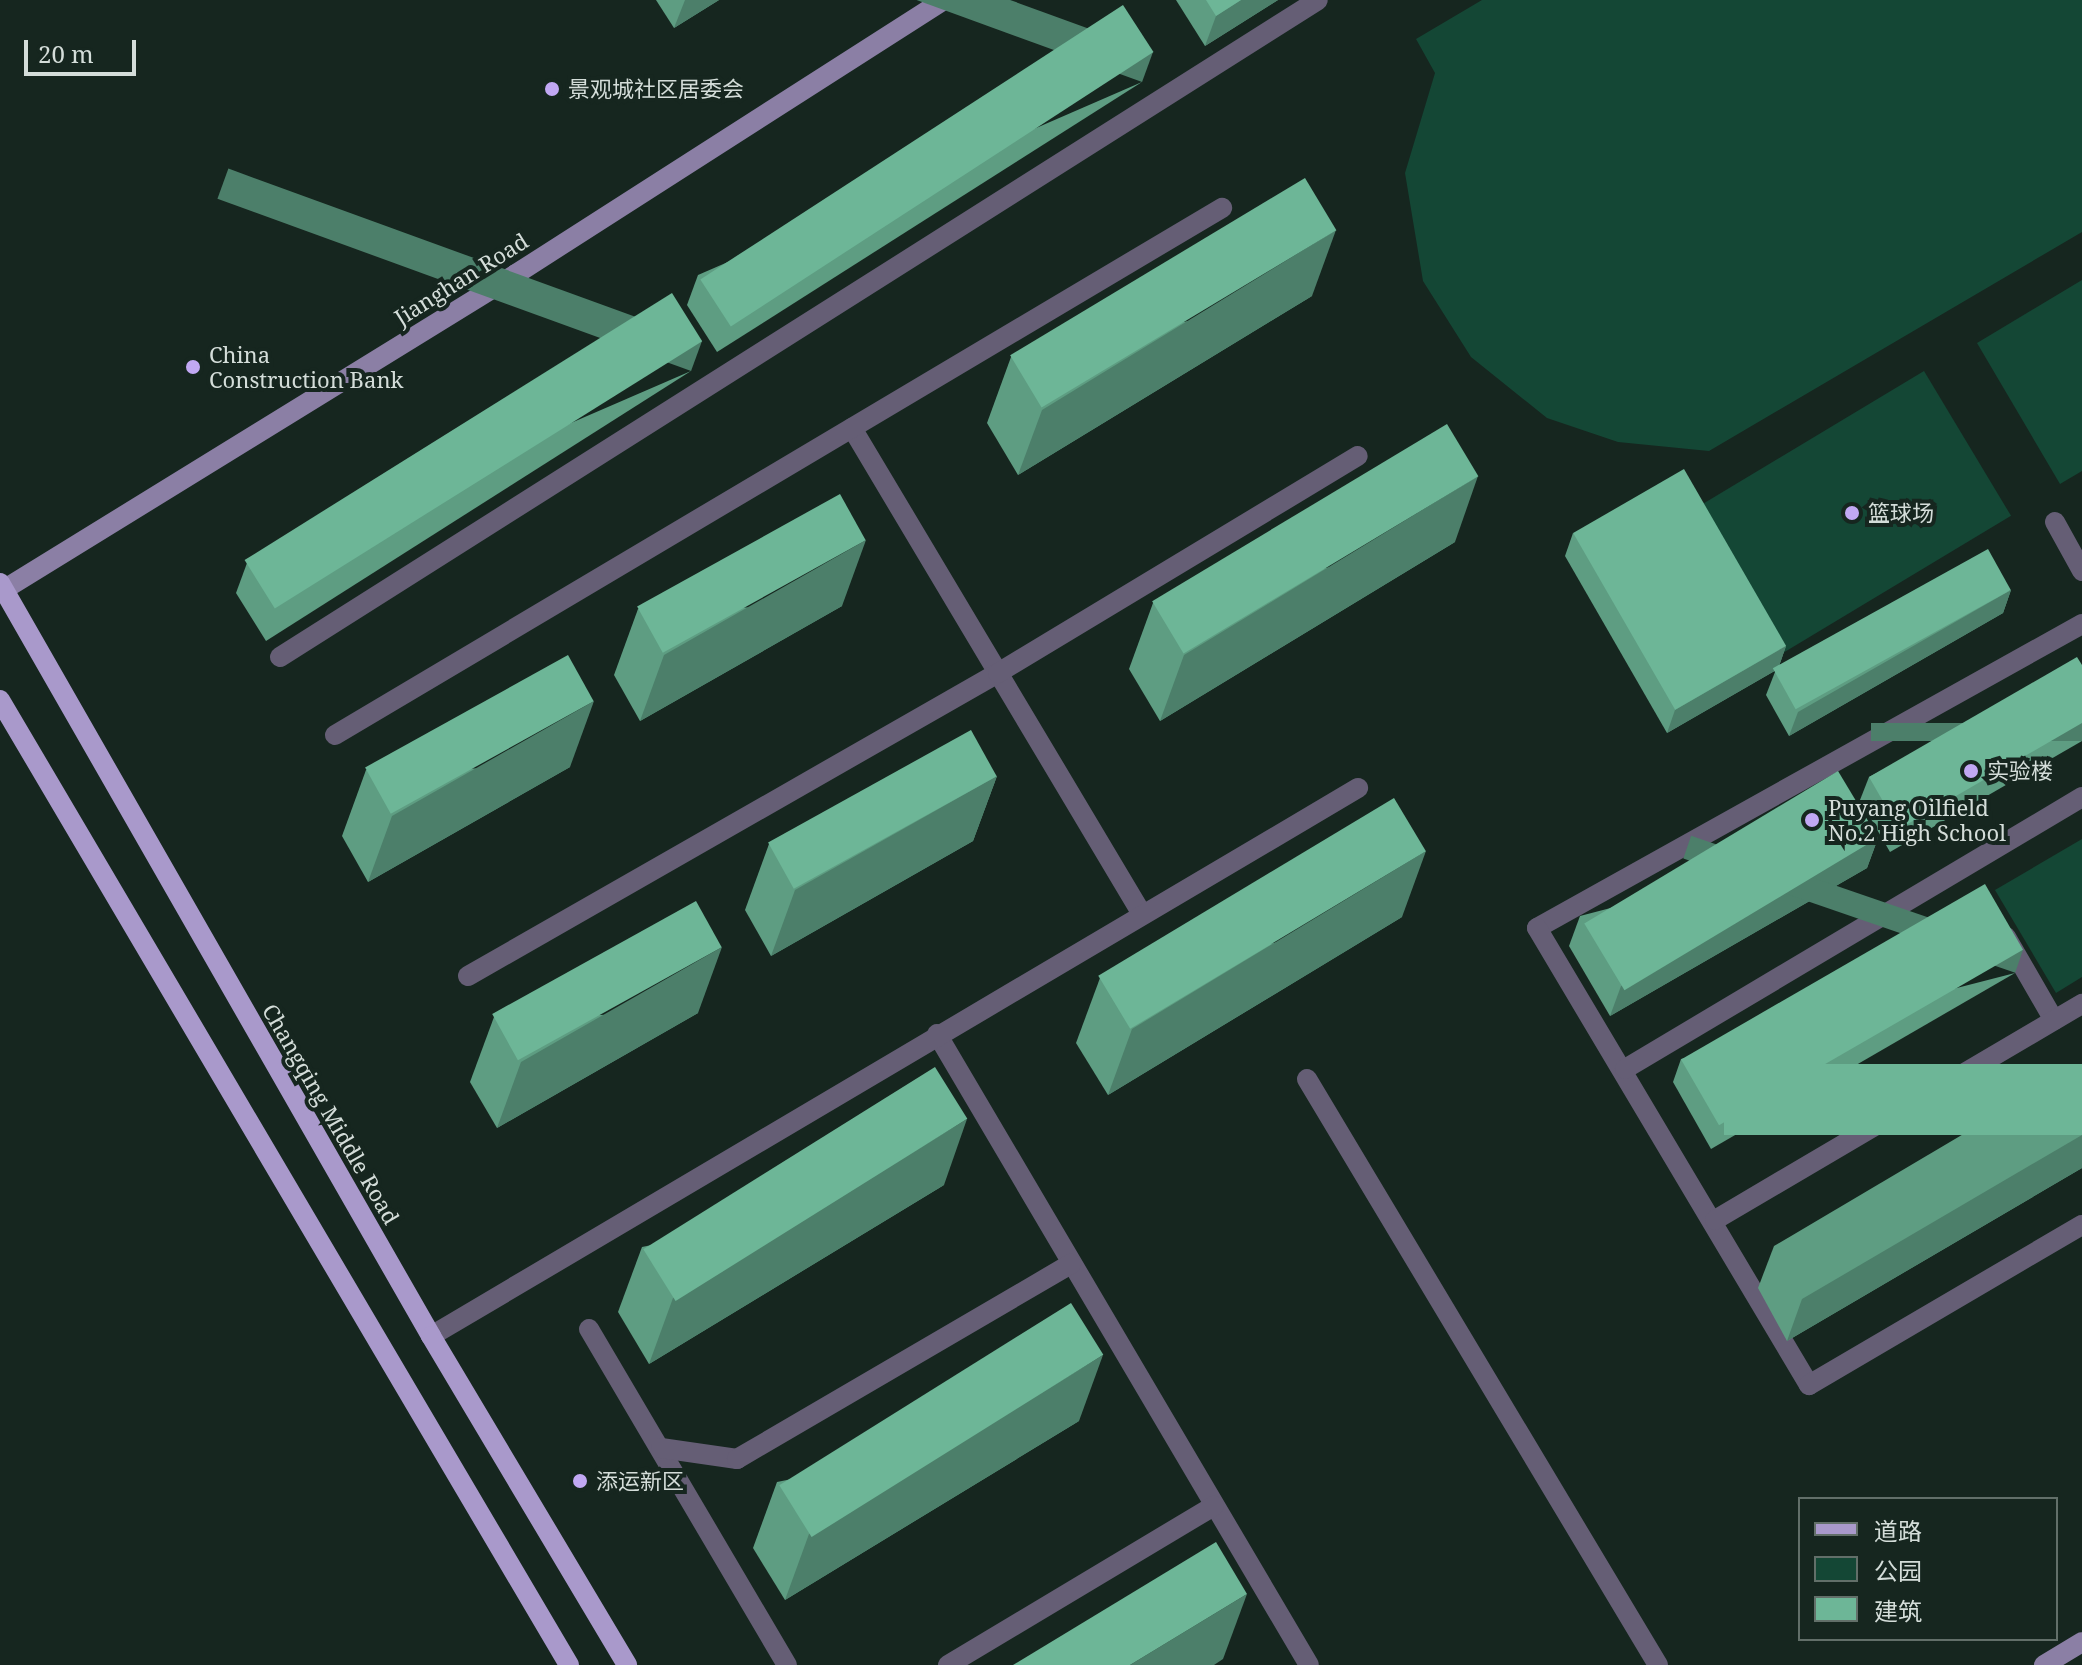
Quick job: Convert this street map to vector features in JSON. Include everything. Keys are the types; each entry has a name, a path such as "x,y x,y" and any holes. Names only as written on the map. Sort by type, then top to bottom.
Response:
{"main road":[{"name":"Changqing Middle Road","path":"1,588 431,1336 627,1665"},
{"path":"0,700 569,1665"}],"street":[{"name":"Jianghan Road","path":"1,588 529,265 944,0"},
{"path":"280,657 1318,0"},
{"path":"335,735 1222,208"},
{"path":"852,428 1142,914"},
{"path":"468,976 998,673 1358,456"},
{"path":"2055,522 2082,571"},
{"path":"2082,624 1537,928 1715,1220 1809,1385 2082,1225"},
{"path":"431,1336 937,1034 1358,788"},
{"path":"1625,1069 1969,873 2082,797"},
{"path":"1995,918 2054,1020"},
{"path":"1715,1220 2082,1004"},
{"path":"937,1034 1309,1665"},
{"path":"1307,1079 1658,1665"},
{"path":"661,1448 737,1459 1071,1264"},
{"path":"589,1329 787,1665"},
{"path":"948,1665 1214,1506"},
{"path":"2044,1665 2082,1642"}],"green space":[{"path":"1482,0 2082,0 2082,232 1709,451 1618,442 1547,418 1471,357 1423,281 1405,173 1435,73 1416,39"},
{"path":"2082,280 2082,471 2060,484 1977,343"},
{"name":"篮球场","path":"1924,371 2011,516 1780,655 1693,510"},
{"path":"2082,839 2082,977 2056,993 1995,890"}],"building":[{"path":"1206,0 1241,0 1216,16"},
{"path":"1123,5 1153,52 731,326 700,279"},
{"path":"1305,178 1336,230 1042,407 1010,355"},
{"path":"672,293 702,341 275,608 245,560"},
{"path":"1447,424 1478,476 1184,653 1152,601"},
{"path":"1684,469 1786,646 1675,710 1573,533"},
{"path":"840,494 866,540 663,653 637,606"},
{"path":"1988,549 2011,590 1796,709 1773,668"},
{"path":"568,655 594,701 391,814 365,767"},
{"name":"实验楼","path":"2077,657 2082,665 2082,723 1899,829 1869,777"},
{"path":"971,730 997,776 794,889 768,842"},
{"path":"1838,771 1878,838 1624,990 1584,923"},
{"path":"1394,798 1426,851 1130,1029 1098,976"},
{"path":"1985,884 2023,950 1719,1125 1681,1060"},
{"path":"696,901 722,947 518,1060 492,1014"},
{"path":"1724,1064 2082,1064 2082,1135 1724,1135"},
{"path":"935,1067 967,1119 676,1301 643,1249"},
{"path":"1071,1303 1103,1355 812,1537 779,1485"},
{"path":"1216,1542 1247,1594 1130,1665 1013,1665"}],"place":[{"name":"景观城社区居委会","path":"552,89"},
{"name":"China Construction Bank","path":"193,367"},
{"name":"篮球场","path":"1852,513"},
{"name":"实验楼","path":"1971,771"},
{"name":"Puyang Oilfield No.2 High School","path":"1812,820"},
{"name":"添运新区","path":"580,1481"}]}
